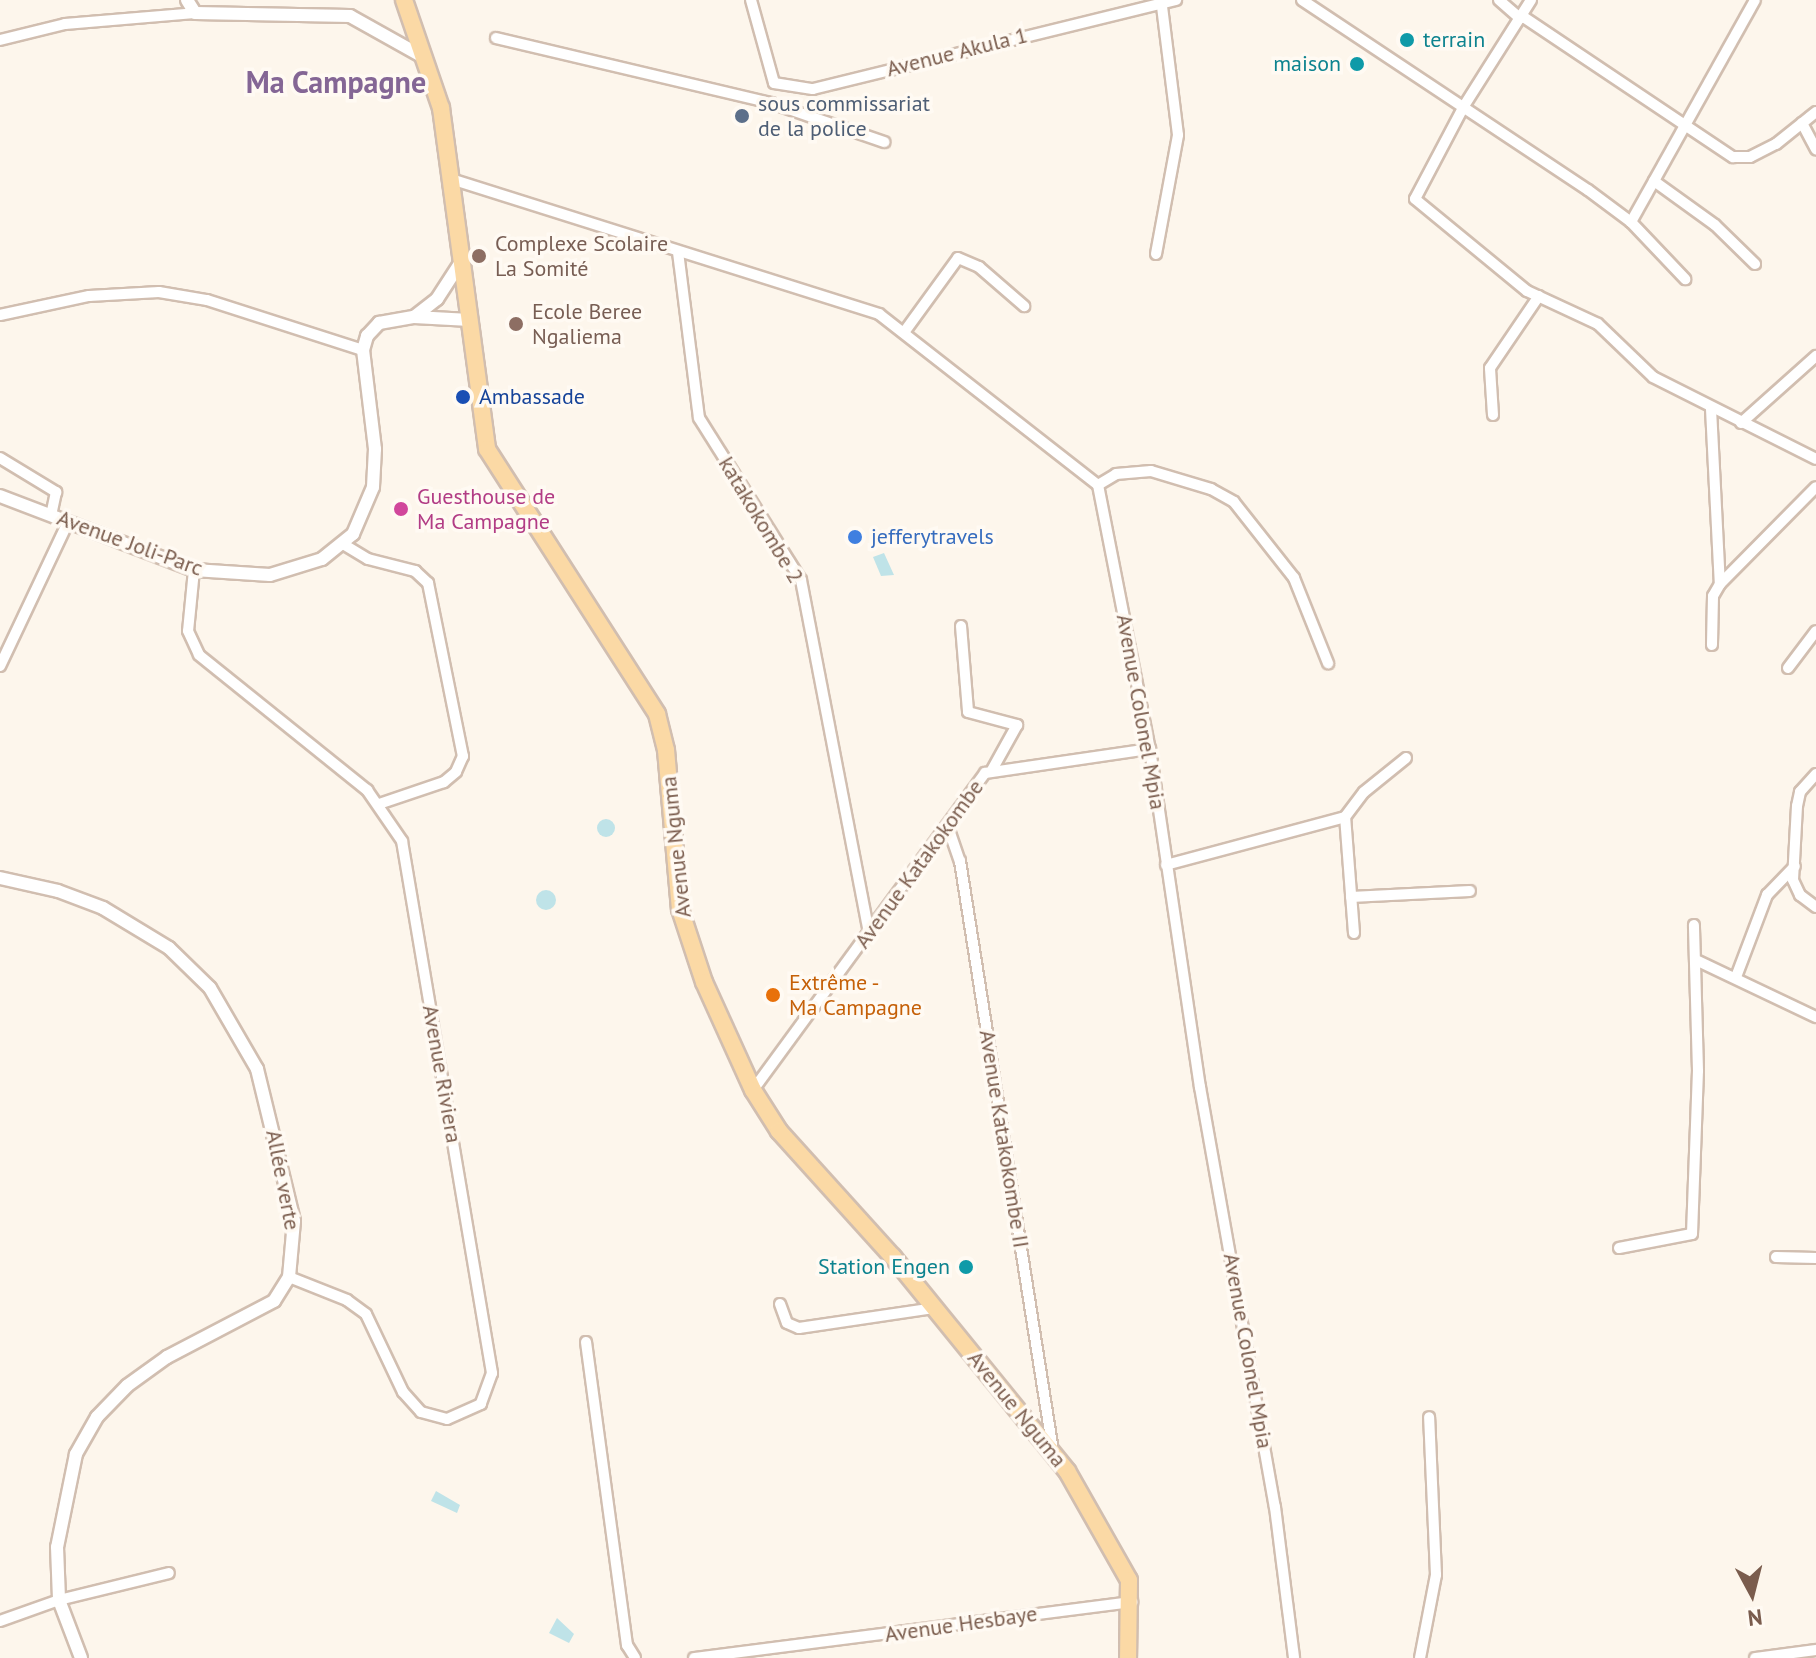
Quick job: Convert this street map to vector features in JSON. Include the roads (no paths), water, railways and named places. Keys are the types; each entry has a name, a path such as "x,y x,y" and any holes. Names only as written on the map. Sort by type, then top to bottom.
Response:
{"main road":[{"name":"Avenue Nguma","path":"404,0 427,59 451,179 491,459 657,714 666,750 684,926 753,1090 791,1146 934,1308 1053,1453 1115,1549 1132,1602 1128,1658"}],"street":[{"path":"187,0 195,13"},
{"path":"751,0 774,83 771,103"},
{"name":"Avenue Akula 1","path":"774,83 813,89 1044,29 1162,7 1176,0"},
{"path":"1302,0 1464,106 1631,222 1685,279"},
{"path":"1499,0 1685,129 1744,158 1776,144 1816,112"},
{"path":"1531,0 1464,106 1415,199 1539,296 1590,319 1653,377 1711,409 1814,455"},
{"path":"1631,222 1755,0"},
{"path":"1156,254 1178,135 1162,7"},
{"path":"0,40 65,24 195,13 335,12 427,59"},
{"path":"496,38 771,103 884,142"},
{"path":"1802,123 1816,149"},
{"path":"451,179 678,252 849,302 905,331 1098,485 1116,474 1151,471 1211,489 1234,502 1294,578 1328,663"},
{"path":"1654,181 1715,225 1755,264"},
{"name":"katakokombe 2","path":"678,252 699,418 801,580 869,934"},
{"path":"905,331 958,258 979,267 1024,306"},
{"path":"414,317 443,292 461,262"},
{"path":"0,315 89,296 159,292 207,300 363,350 379,323 414,317 470,320"},
{"path":"1493,415 1490,368 1539,296"},
{"name":"Avenue Joli-Parc","path":"0,496 194,570 270,575 306,566 343,544 366,509 376,471 363,350"},
{"path":"1741,423 1816,356"},
{"path":"1711,409 1720,584"},
{"path":"0,458 56,492 51,515"},
{"name":"Avenue Colonel Mpia","path":"1098,485 1150,749 1166,865 1275,1507 1294,1658"},
{"path":"1712,645 1713,596 1720,584 1816,487"},
{"path":"0,666 68,522"},
{"path":"343,544 368,559 415,571 428,583 463,756 456,772 444,782 379,804"},
{"name":"Avenue Riviera","path":"194,570 188,631 199,655 379,804 402,841 410,872 492,1373 481,1404 447,1419 421,1412 403,1392 366,1314 347,1300 289,1277"},
{"path":"961,626 968,712 1017,725 992,770"},
{"path":"1788,668 1816,631"},
{"name":"Avenue Katakokombe","path":"753,1090 948,827 980,778 992,770 1150,749"},
{"path":"1166,865 1345,817 1364,792 1406,758"},
{"path":"1816,774 1800,792 1793,880 1800,895 1816,907"},
{"path":"1345,817 1354,933"},
{"name":"Avenue Katakokombe II","path":"948,827 960,861 1053,1453"},
{"path":"1736,977 1767,895 1795,866"},
{"name":"Allée verte","path":"0,878 75,897 120,918 169,948 219,998 257,1069 278,1142 294,1221 289,1277"},
{"path":"1351,897 1470,891"},
{"path":"1619,1248 1692,1234 1698,961 1694,925"},
{"path":"1698,961 1816,1017"},
{"path":"1776,1257 1816,1258"},
{"path":"81,1658 59,1600 57,1547 64,1491 76,1454 97,1417 167,1357 274,1301 289,1277"},
{"path":"780,1304 787,1323 799,1328 934,1308"},
{"path":"586,1342 627,1645 635,1658"},
{"path":"1420,1658 1436,1575 1429,1417"},
{"path":"0,1621 59,1600 169,1573"},
{"name":"Avenue Hesbaye","path":"694,1658 1132,1602"},
{"path":"1755,1658 1796,1656 1816,1650"}],"water":[{"path":"884,553 894,575 881,576 873,557"},
{"path":"606,819 615,828 606,837 597,828"},
{"path":"546,890 553,893 556,900 553,907 546,910 539,907 536,900 539,893"},
{"path":"436,1491 460,1505 457,1513 431,1501"},
{"path":"557,1618 574,1634 569,1643 549,1633"}],"place":[{"name":"terrain","path":"1407,40"},
{"name":"maison","path":"1357,64"},
{"name":"sous commissariat de la police","path":"742,116"},
{"name":"Complexe Scolaire La Somité","path":"479,256"},
{"name":"Ecole Beree Ngaliema","path":"516,324"},
{"name":"Ambassade","path":"463,397"},
{"name":"Guesthouse de Ma Campagne","path":"401,509"},
{"name":"jefferytravels","path":"855,537"},
{"name":"Extrême - Ma Campagne","path":"773,995"},
{"name":"Station Engen","path":"966,1267"}],"district":[{"name":"Ma Campagne","path":"336,82"}]}
